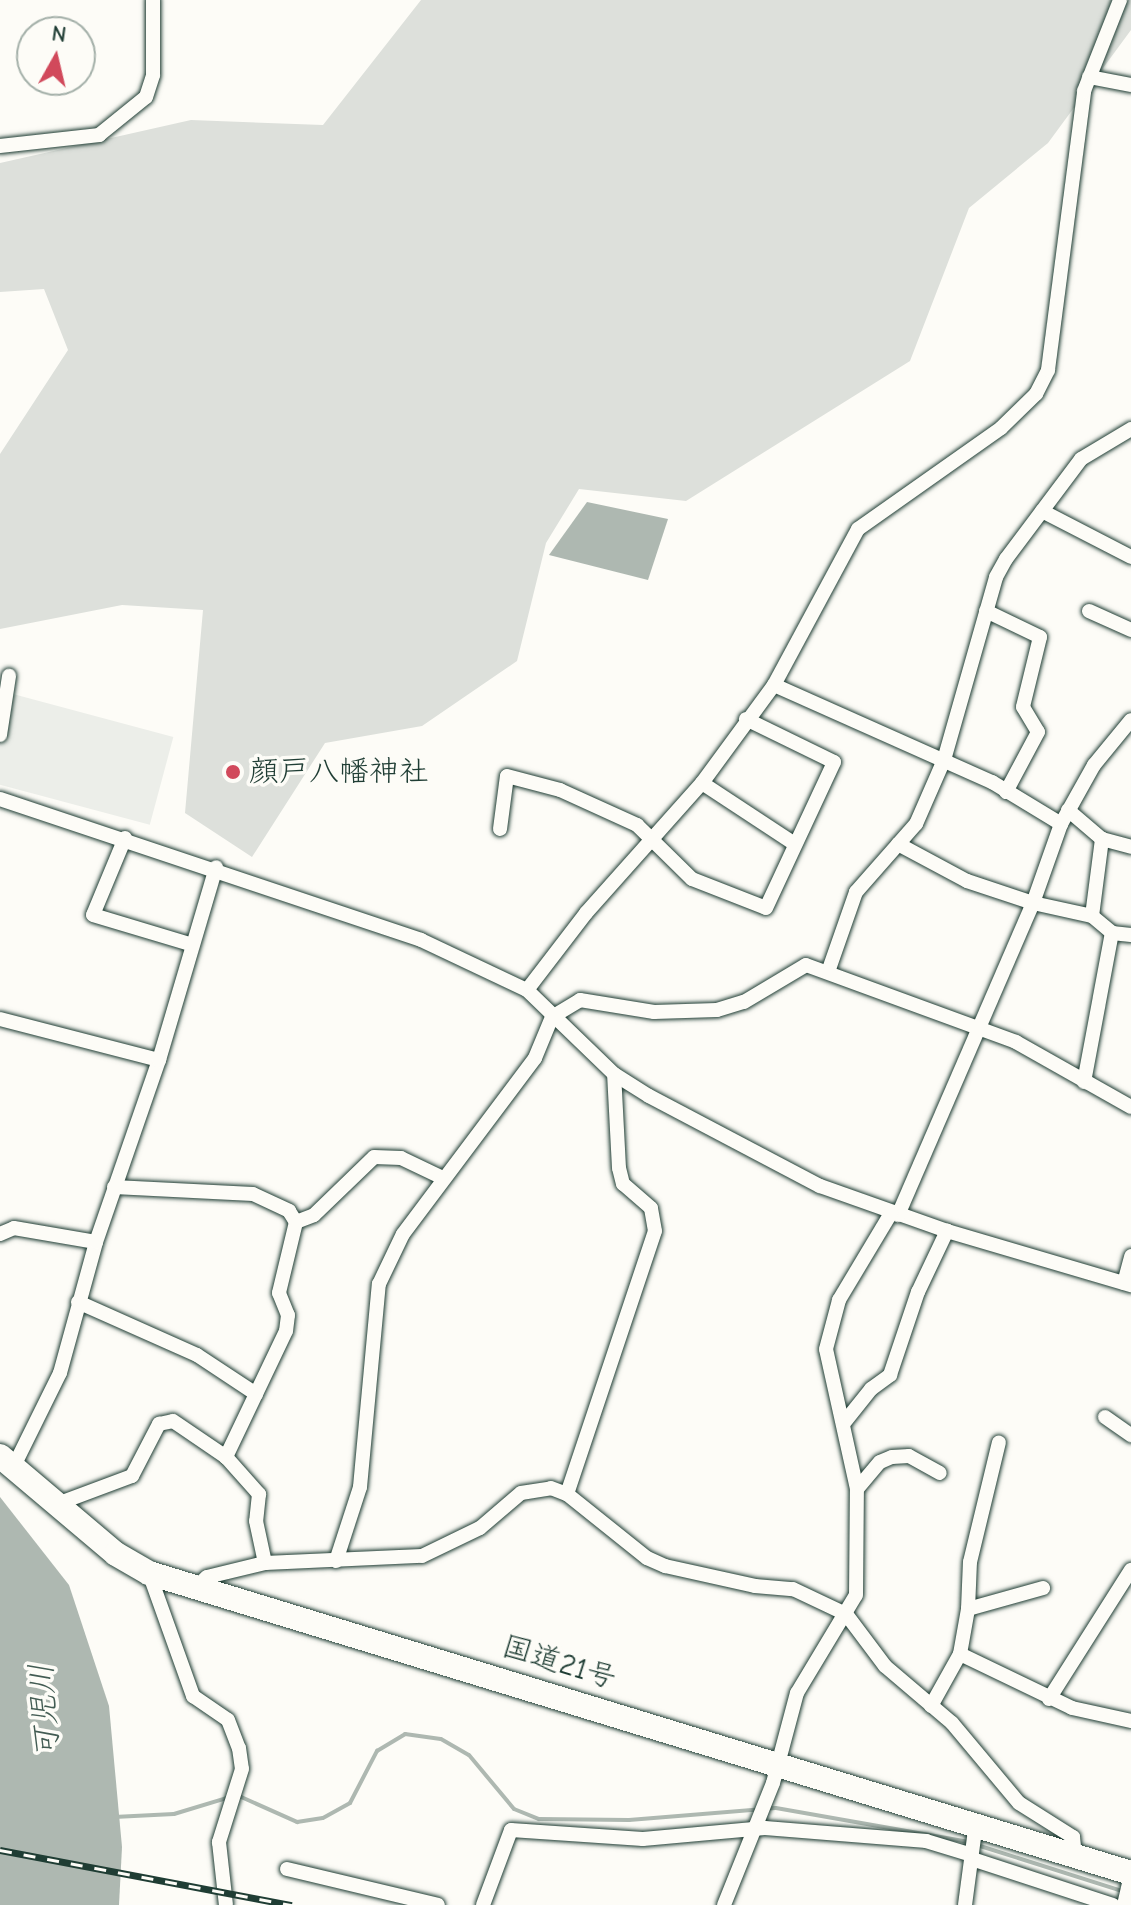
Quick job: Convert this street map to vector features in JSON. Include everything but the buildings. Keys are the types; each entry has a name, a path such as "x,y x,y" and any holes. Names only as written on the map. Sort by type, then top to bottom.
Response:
{"highway":[{"name":"国道21号","path":"7,1461 116,1554 149,1573 780,1762 1131,1874"}],"street":[{"path":"0,146 99,135 146,97 153,75 153,0"},
{"path":"527,990 652,838 702,783 746,719 774,685 858,529 1001,428 1036,394 1048,370 1066,202 1089,77 1120,0"},
{"path":"1089,77 1131,85"},
{"path":"828,972 856,892 916,824 944,760 986,611 1006,559 1081,459 1131,429"},
{"path":"1042,511 1131,557"},
{"path":"986,611 1040,637 1023,707 1038,732 1006,792"},
{"path":"1089,611 1131,630"},
{"path":"0,735 9,676"},
{"path":"774,685 944,760 1006,792 1065,817 1102,839 1131,847"},
{"path":"500,829 507,776 560,790 652,838 692,879 766,908 834,762 746,719"},
{"path":"724,1905 780,1762 797,1693 846,1614 858,1582 853,1545 857,1489 826,1349 833,1317 894,1214 1033,903 1065,817 1094,765 1131,720"},
{"path":"702,783 795,844"},
{"path":"0,799 216,867 421,940 527,990 614,1074 776,1164 894,1214 1127,1284 1131,1256"},
{"path":"125,838 93,915 193,945"},
{"path":"1092,916 1102,839"},
{"path":"898,844 967,881 1033,903 1092,916 1112,933 1131,935"},
{"path":"7,1461 60,1373 96,1242 159,1060 216,867"},
{"path":"1084,1082 1112,933"},
{"path":"336,1561 360,1487 379,1284 403,1234 535,1058 552,1017 580,1000 654,1012 717,1010 744,1002 806,965 978,1027 1131,1107"},
{"path":"0,1019 159,1060"},
{"path":"567,1494 655,1231 651,1208 623,1184 619,1168 614,1074"},
{"path":"296,1222 314,1215 374,1157 401,1158 443,1178"},
{"path":"114,1187 253,1194 289,1211 296,1222 279,1293 288,1315 286,1331 226,1457"},
{"path":"0,1234 14,1228 96,1242"},
{"path":"843,1424 871,1389 890,1375 918,1292 947,1231"},
{"path":"78,1302 197,1355 256,1394"},
{"path":"1105,1417 1131,1435"},
{"path":"63,1510 132,1476 159,1424 173,1421 226,1457 259,1494 256,1521 265,1563"},
{"path":"931,1706 960,1654 968,1609 970,1562 999,1442"},
{"path":"857,1489 880,1462 892,1457 909,1456 940,1473"},
{"path":"195,1588 207,1577 265,1563 422,1556 480,1528 521,1493 551,1488 567,1494 647,1558 665,1566 755,1586 793,1589 846,1614 885,1666 952,1723 1019,1803 1073,1837 1075,1855"},
{"path":"1049,1699 1131,1570"},
{"path":"149,1573 193,1696 228,1720 239,1748 242,1769 219,1842 226,1905"},
{"path":"968,1609 1043,1588"},
{"path":"960,1654 1049,1699 1131,1721"},
{"path":"965,1905 976,1823"},
{"path":"483,1905 511,1830 643,1839 765,1828 926,1841 1113,1905"},
{"path":"287,1869 438,1905"},
{"path":"1124,1905 1131,1874"}],"shaded area":[{"path":"421,0 1131,0 1131,30 1048,143 969,208 910,361 686,501 579,489 546,543 517,661 422,726 325,743 252,857 185,813 203,610 122,605 0,629 0,454 68,350 44,289 0,292 0,163 191,120 323,125"},
{"path":"13,694 173,737 150,825 0,785 0,743"}],"water":[{"path":"587,502 668,519 648,580 549,555"},
{"name":"可児川","path":"0,1497 69,1585 109,1706 122,1847 119,1905 0,1905"}],"waterway":[{"path":"239,1796 297,1822 323,1818 350,1803 377,1751 405,1734 441,1739 469,1755 514,1809 539,1819 629,1820 776,1808 969,1842"},
{"path":"114,1817 174,1814 230,1797"},
{"path":"977,1845 1125,1892"}],"railway":[{"path":"0,1850 292,1905"}],"place":[{"name":"顔戸八幡神社","path":"233,772"}]}
